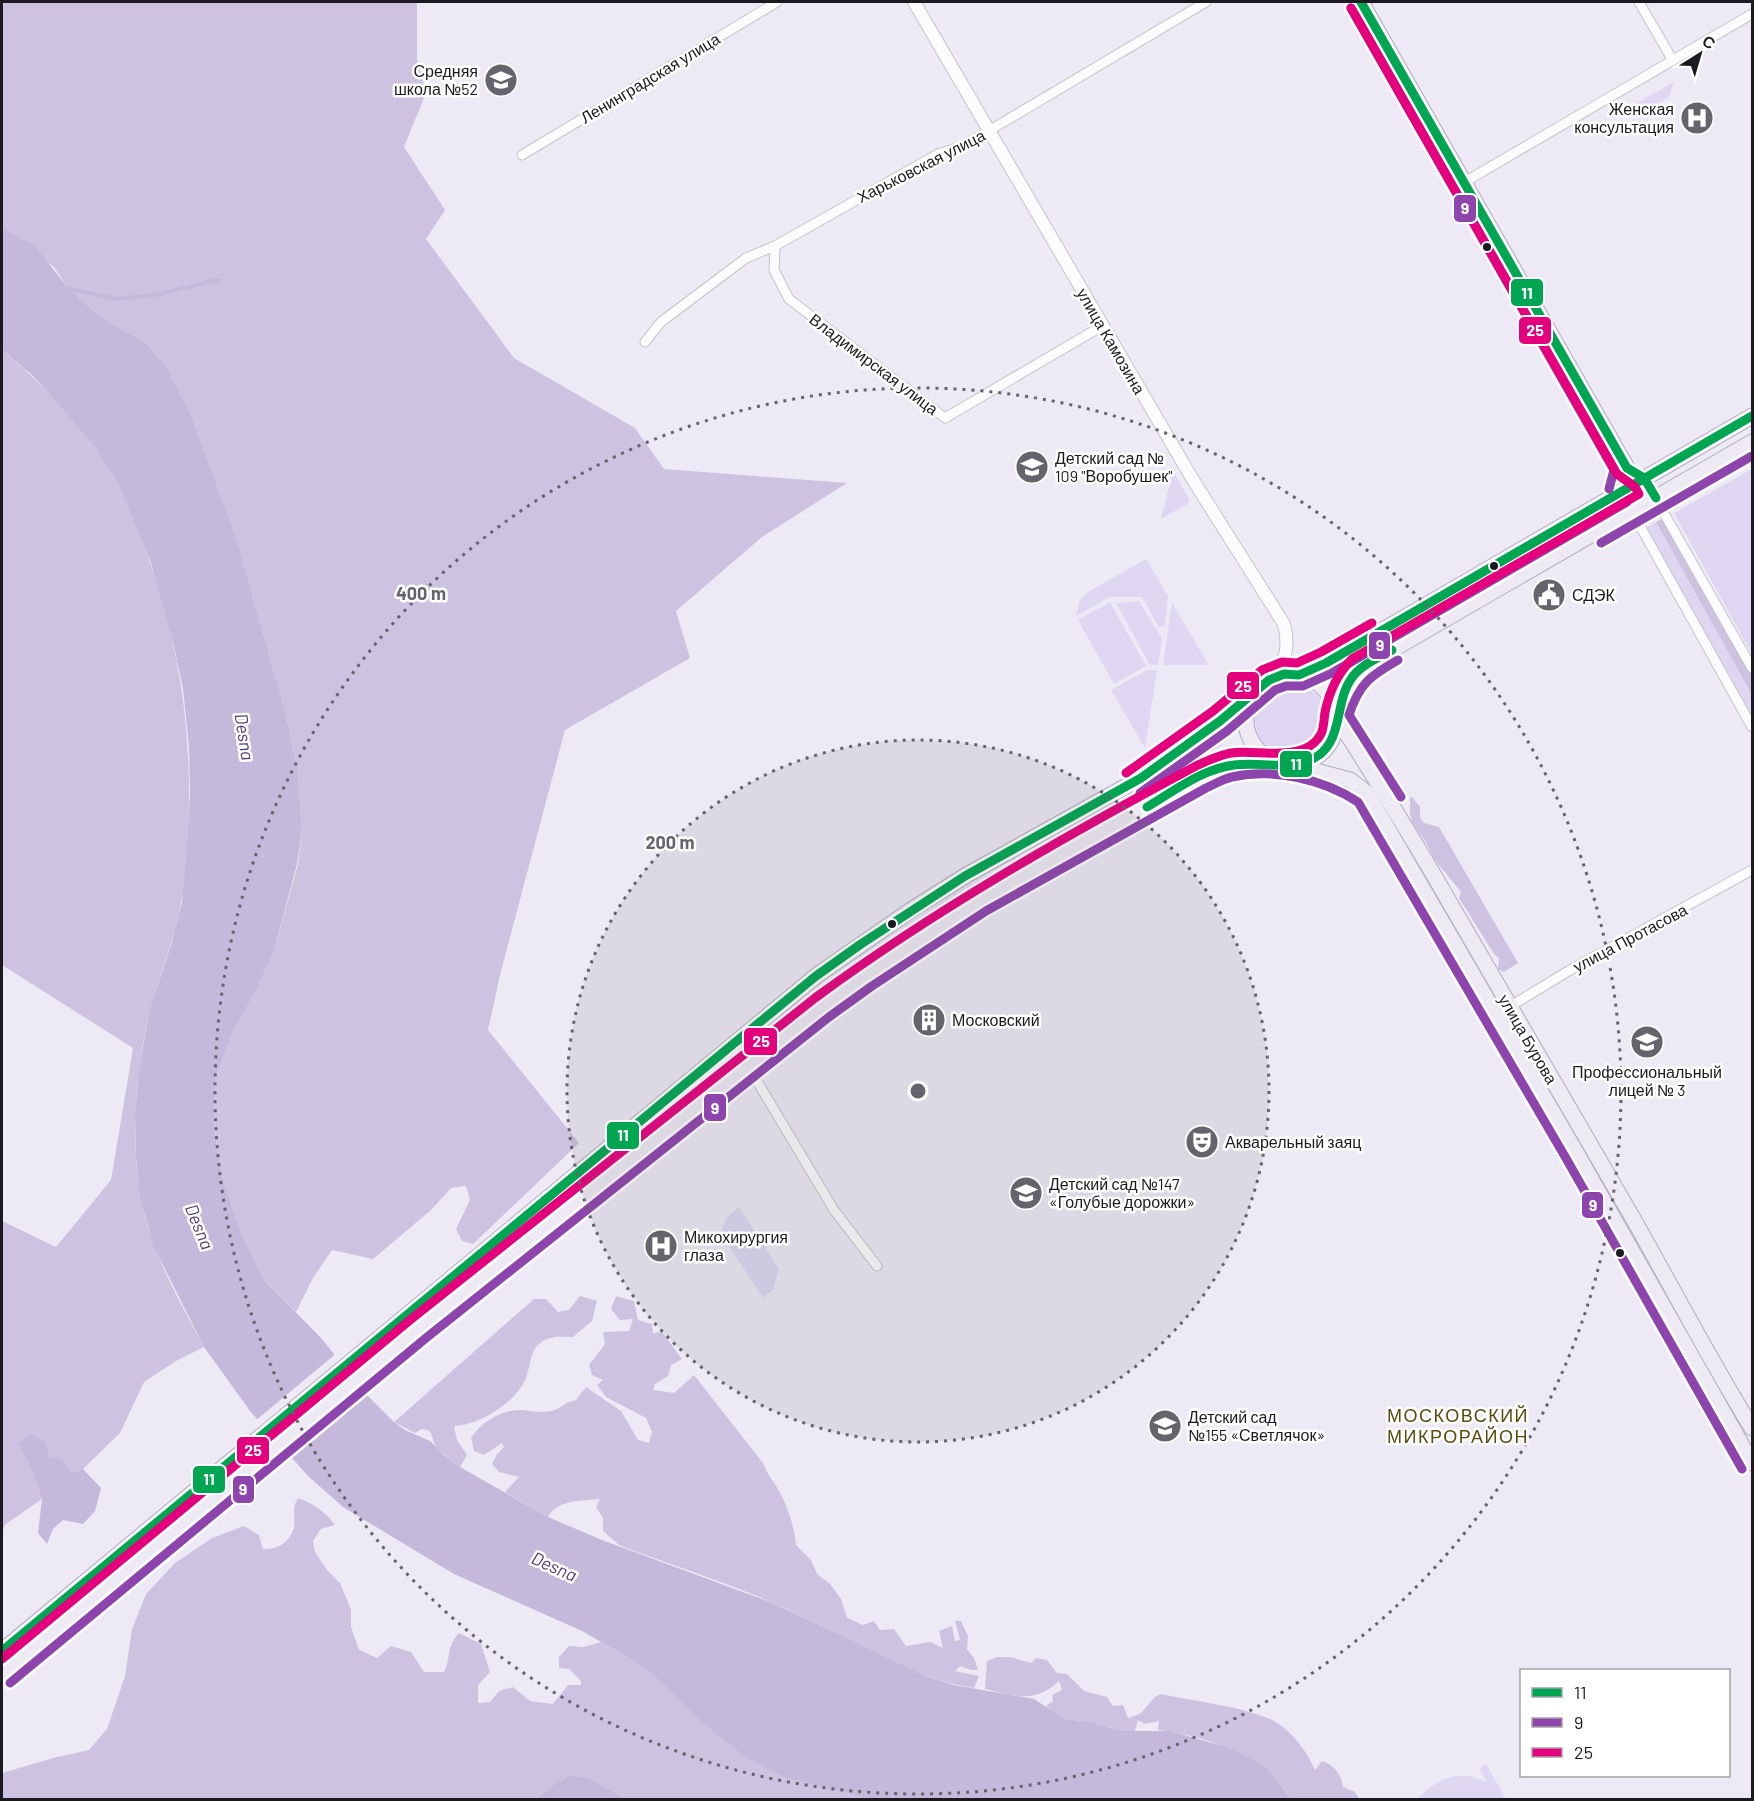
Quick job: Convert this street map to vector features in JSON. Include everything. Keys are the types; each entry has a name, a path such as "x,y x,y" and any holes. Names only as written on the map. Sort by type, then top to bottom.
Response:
{"main road":[{"path":"1361,2 1627,468"},
{"path":"1299,675 1326,663 1752,416"},
{"path":"1336,717 1344,690 1359,669 1752,442"},
{"path":"2,1651 816,976 869,938 966,876 1141,778 1220,721 1262,684 1284,674 1299,675 1314,680 1326,691 1334,703 1335,731 1330,744 1320,754 1308,762 1231,765 1201,777 980,901 865,976 748,1066 418,1329 2,1674"},
{"path":"1262,684 1248,703 1245,718 1248,734 1255,748 1267,759 1287,764"},
{"name":"улица Бурова","path":"1336,717 1375,776 1752,1463"},
{"name":"улица Бурова","path":"1287,764 1350,780 1367,793 1503,1011 1591,1146 1752,1428"}],"street":[{"name":"Ленинградская улица","path":"522,155 777,2"},
{"name":"улица Камозина","path":"914,2 1102,326 1208,504 1284,624 1287,652 1281,665 1262,684"},
{"name":"Харьковская улица","path":"645,342 661,322 746,258 775,246 938,154 960,147 990,131 1206,2"},
{"path":"1639,2 1672,59"},
{"path":"1463,183 1752,14"},
{"name":"Владимирская улица","path":"775,246 774,270 789,299 945,418 1102,326"},
{"path":"1752,668 1644,478 1627,468 1622,492 1752,727"},
{"name":"улица Протасова","path":"1503,1011 1570,970 1752,870"},
{"path":"732,1045 748,1066 834,1210 877,1266"}],"shaded area":[{"path":"2,2 417,2 417,59 426,93 404,147 445,210 426,239 514,358 635,428 664,469 847,483 762,537 676,611 690,658 565,730 500,975 488,1030 579,1143 473,1244 462,1241 456,1229 470,1200 466,1186 451,1188 431,1210 373,1259 332,1250 313,1278 296,1312 264,1280 239,1227 222,1178 214,1128 215,1079 231,1036 257,989 274,951 298,864 302,831 298,771 285,711 237,540 192,417 166,366 144,341 112,324 89,307 68,288 54,267 2,228"},
{"path":"1674,82 1669,97 1653,107 1635,114 1624,110"},
{"path":"2,350 66,411 107,464 121,490 141,538 165,611 174,647 181,683 188,757 186,869 178,917 142,1048 137,1084 135,1138 143,1209 150,1233 168,1278 204,1347 176,1361 144,1382 120,1433 83,1469 71,1473 63,1459 49,1457 18,1444 30,1466 42,1499 6,1524 2,1530 2,1221 56,1247 111,1180 133,1048 2,965"},
{"path":"1752,469 1752,654 1674,513"},
{"path":"1173,471 1189,503 1161,519"},
{"path":"1664,518 1752,675 1752,695 1656,522"},
{"path":"1656,522 1752,695 1752,714 1749,714 1646,528"},
{"path":"1146,559 1168,596 1165,626 1159,627 1142,597 1110,597 1076,616 1080,600 1088,592"},
{"path":"1139,601 1162,639 1158,665 1150,665 1116,603"},
{"path":"1110,602 1146,666 1114,684 1078,620"},
{"path":"1172,603 1209,665 1163,665"},
{"path":"1147,670 1157,670 1145,748 1111,690"},
{"path":"1291,684 1311,690 1321,700 1327,720 1321,740 1311,750 1291,756 1271,750 1261,740 1255,720 1261,700 1271,690"},
{"path":"1221,742 1223,745 963,897 863,963 755,1045 750,1045 750,1040 827,981 959,891"},
{"path":"1410,797 1420,807 1420,818 1424,823 1439,827 1518,963 1504,972 1498,969 1499,958 1494,954 1459,898 1461,892 1435,860 1412,822"},
{"path":"722,1062 726,1063 727,1067 516,1242 511,1243 511,1238"},
{"path":"739,1207 779,1269 773,1290 763,1298 721,1234 726,1218"},
{"path":"580,1296 597,1301 592,1321 573,1337 554,1337 538,1345 533,1352 525,1380 505,1404 474,1422 454,1426 457,1440 467,1455 460,1467 436,1448 430,1431 422,1429 415,1433 394,1422 534,1299 546,1299 558,1312 569,1310"},
{"path":"616,1296 634,1301 638,1320 652,1324 653,1333 662,1332 682,1359 671,1365 668,1376 655,1384 653,1390 674,1393 694,1375 763,1463 786,1504 796,1545 811,1560 817,1574 830,1584 841,1599 847,1618 863,1625 874,1621 880,1630 894,1629 906,1646 930,1642 943,1648 939,1631 952,1626 955,1641 960,1640 955,1621 961,1621 968,1636 967,1649 974,1658 978,1670 960,1666 955,1671 979,1676 974,1688 921,1674 896,1664 773,1603 619,1545 603,1531 603,1518 596,1507 600,1499 564,1504 552,1511 548,1517 505,1492 519,1477 499,1472 492,1464 504,1447 502,1443 484,1455 474,1451 471,1438 486,1422 500,1414 514,1410 543,1412 554,1410 576,1400 586,1387 621,1411 638,1440 649,1443 652,1432 646,1418 606,1397 597,1385 603,1380 592,1375 589,1365 605,1344 603,1332 629,1331 633,1319 620,1320 611,1309"},
{"path":"298,1498 318,1508 335,1525 321,1529 313,1541 315,1552 327,1570 340,1583 351,1610 351,1627 359,1650 377,1658 391,1646 411,1652 424,1672 444,1672 450,1648 459,1633 481,1644 490,1672 478,1685 478,1703 490,1702 499,1691 513,1687 530,1701 553,1704 568,1685 581,1685 581,1681 569,1669 559,1668 559,1657 569,1646 584,1647 601,1642 657,1677 676,1695 787,1778 876,1799 626,1799 589,1778 551,1787 537,1800 2,1800 2,1773 89,1750 107,1729 125,1676 132,1629 146,1594 175,1563 212,1538 244,1526 259,1535 263,1549 278,1546 292,1533"},
{"path":"997,1657 1010,1657 1031,1663 1036,1658 1047,1660 1057,1673 1067,1674 1084,1691 1107,1697 1113,1706 1123,1705 1128,1718 1140,1714 1155,1697 1161,1694 1230,1707 1270,1719 1284,1728 1297,1741 1315,1770 1322,1761 1330,1765 1339,1774 1343,1787 1355,1792 1359,1799 1292,1799 1265,1771 1249,1760 1215,1743 1158,1730 1159,1721 1145,1724 1138,1720 1135,1731 1122,1731 1092,1722 1064,1719 1046,1706 1053,1701 1052,1695 1062,1690 1059,1681 1041,1693 1024,1696 985,1689 987,1661"},
{"path":"1486,1764 1506,1799 1417,1799 1433,1785 1449,1777 1467,1776 1487,1782 1479,1768"}],"water":[{"name":"Desna","path":"2,228 35,246 68,288 112,324 144,341 166,366 192,417 237,540 285,711 298,771 302,831 297,864 274,951 257,989 231,1036 215,1079 214,1128 222,1178 239,1227 264,1280 321,1338 368,1396 394,1422 405,1430 430,1441 460,1467 548,1517 602,1540 773,1603 925,1676 954,1685 1034,1699 1064,1719 1092,1722 1122,1731 1170,1731 1230,1748 1268,1770 1292,1799 876,1800 787,1778 758,1764 735,1749 657,1678 634,1661 582,1631 454,1574 343,1507 308,1476 250,1411 204,1347 154,1247 140,1197 136,1158 135,1114 139,1068 150,1009 182,902 187,845 190,793 189,747 183,689 174,646 151,563 118,483 96,448 63,409 33,376 2,350"},
{"path":"31,1434 46,1443 49,1457 63,1459 71,1473 83,1469 101,1488 95,1511 83,1524 63,1520 53,1529 47,1544 38,1533 42,1499 30,1466 18,1444"},
{"path":"569,1776 589,1778 626,1799 537,1799"}],"pier":[{"path":"338,1352 366,1388 286,1455 255,1421"}],"waterway":[{"path":"65,289 116,299 155,295 217,280"}],"transit line":[{"name":"11","path":"1361,2 1627,468 1644,478 1656,498"},
{"name":"9","path":"1351,8 1614,470 1609,489"},
{"name":"25","path":"2,1659 410,1320 815,998 907,934 1001,875 1196,766 1231,753 1293,752 1314,743 1322,732 1325,712 1335,684 1352,659 1639,494 1635,487 1617,474 1351,8"},
{"name":"11","path":"2,1651 732,1045 816,976 861,944 965,876 1141,778 1220,721 1269,680 1284,674 1299,675 1326,663 1752,416"},
{"name":"9","path":"1601,543 1752,456"},
{"name":"9","path":"1140,793 1227,731 1275,690 1286,686 1303,686 1332,673 1627,502"},
{"name":"25","path":"1126,773 1213,711 1262,670 1282,662 1297,663 1372,623"},
{"name":"11","path":"1147,807 1189,782 1222,767 1244,764 1296,764 1316,757 1331,741 1346,688 1351,679 1364,666 1392,650"},
{"name":"9","path":"1398,660 1367,682 1357,696 1349,715 1401,797"},
{"name":"9","path":"10,1683 426,1338 829,1017 986,911 1206,788 1229,778 1248,775 1281,775 1298,778 1329,787 1358,802 1567,1160 1742,1469"}],"place":[{"name":"Средняя школа №52","path":"501,80"},
{"name":"Женская консультация","path":"1697,118"},
{"name":"Детский сад № 109 \"Воробушек\"","path":"1032,467"},
{"name":"СДЭК","path":"1549,595"},
{"name":"Московский","path":"929,1020"},
{"name":"Профессиональный лицей № 3","path":"1647,1042"},
{"name":"Акварельный заяц","path":"1202,1142"},
{"name":"Детский сад №147 «Голубые дорожки»","path":"1026,1193"},
{"name":"Микохирургия глаза","path":"661,1246"},
{"name":"Детский сад №155 «Светлячок»","path":"1165,1426"}],"district":[{"name":"МОСКОВСКИЙ МИКРОРАЙОН","path":"1458,1426"}]}
